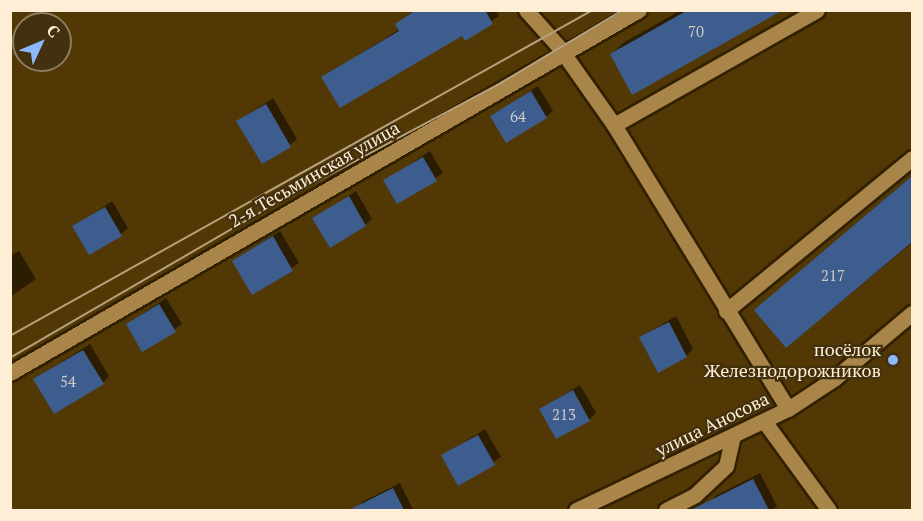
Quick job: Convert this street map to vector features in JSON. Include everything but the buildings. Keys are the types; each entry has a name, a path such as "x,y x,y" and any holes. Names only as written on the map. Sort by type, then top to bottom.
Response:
{"street":[{"path":"526,10 549,35 614,125 788,409"},
{"name":"2-я Тесьминская улица","path":"10,373 639,10"},
{"path":"614,125 817,10"},
{"path":"726,311 912,158"},
{"name":"улица Аносова","path":"576,510 788,409 835,378 912,313"},
{"path":"764,421 829,510"},
{"path":"666,510 695,495 726,466 733,436"}],"tram line":[{"path":"10,336 593,10"},
{"path":"10,358 266,209 501,83 623,10"}],"place":[{"name":"посёлок Железнодорожников","path":"893,360"}]}
